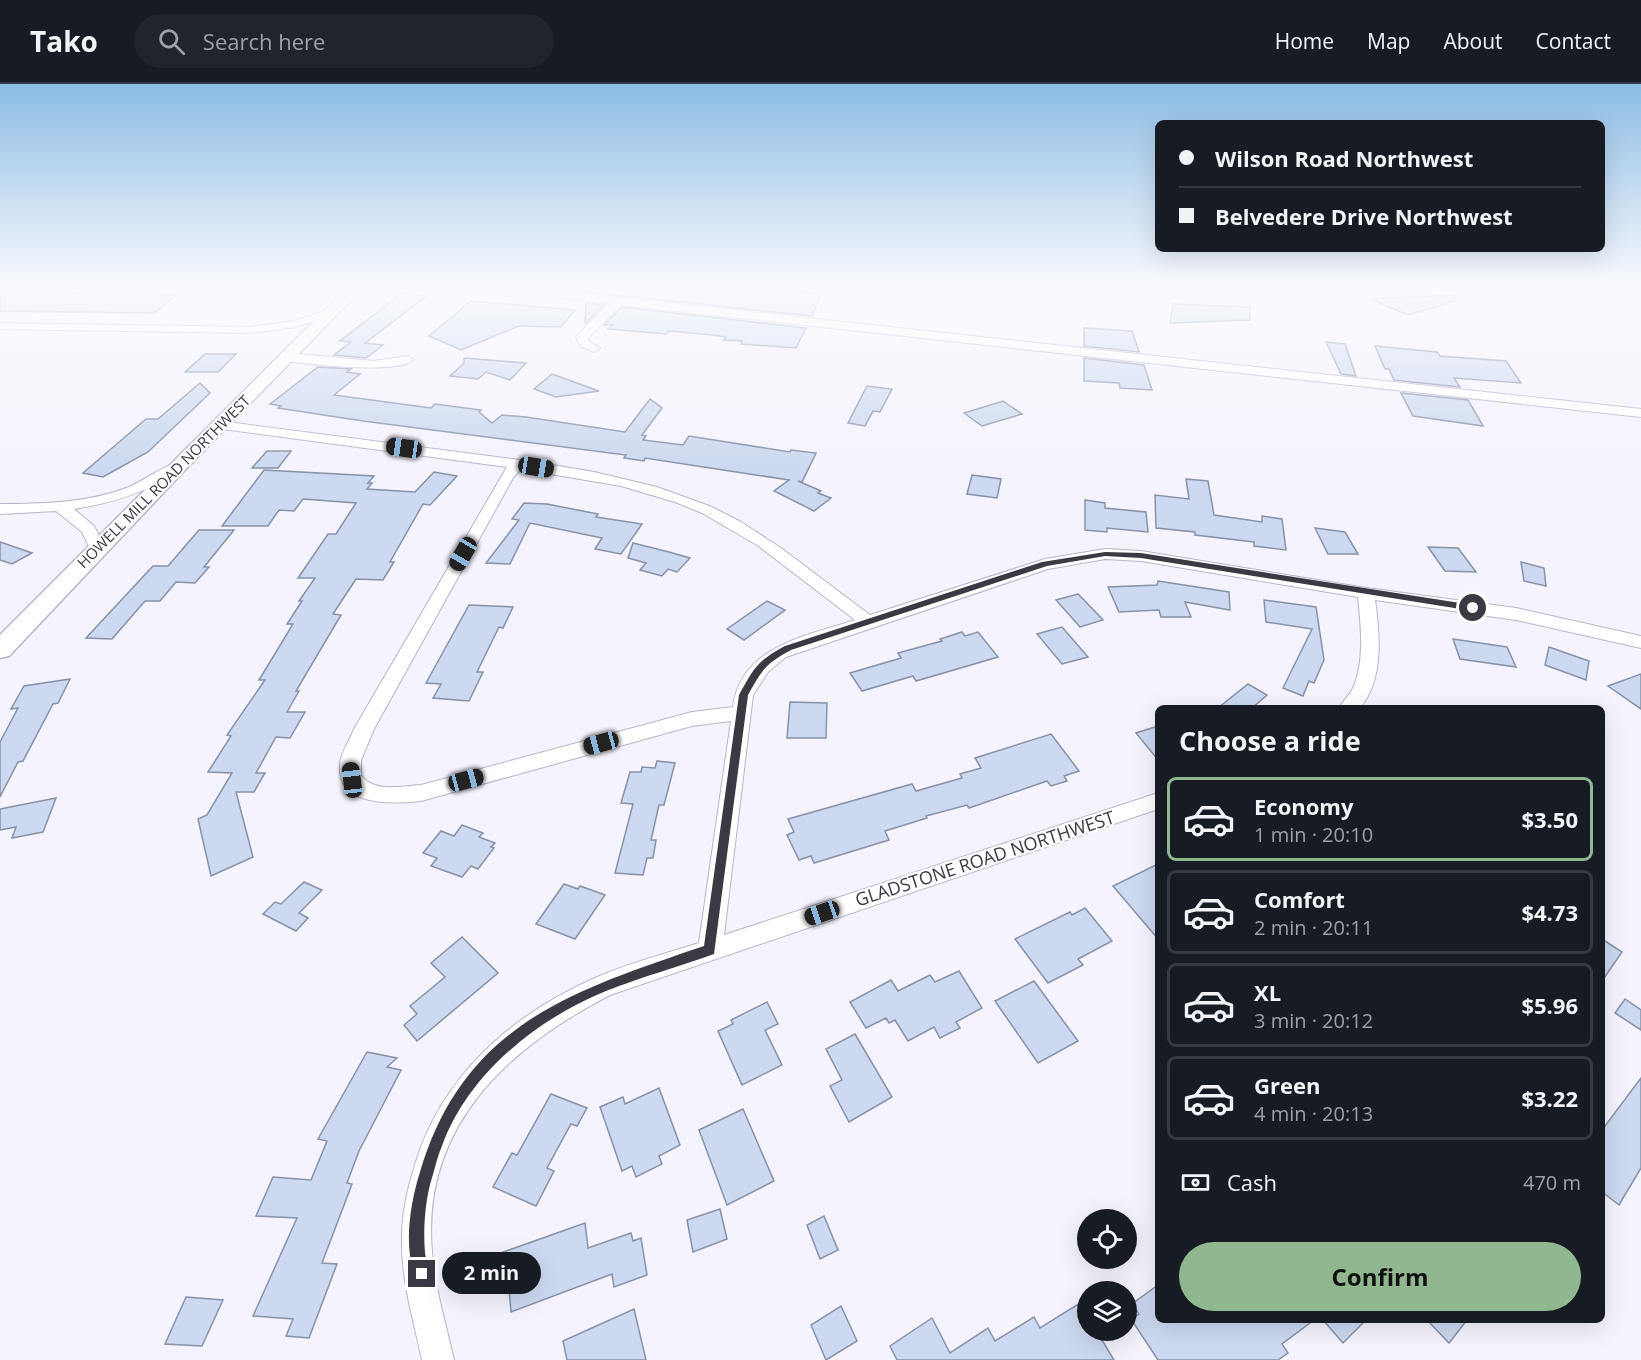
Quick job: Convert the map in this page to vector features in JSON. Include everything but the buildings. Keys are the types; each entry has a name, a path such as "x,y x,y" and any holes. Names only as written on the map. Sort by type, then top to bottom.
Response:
{"main road":[{"name":"HOWELL MILL ROAD NORTHWEST","path":"0,650 177,466 220,425 286,349"}],"street":[{"path":"289,349 374,365 408,360"},
{"path":"1047,349 1641,413"},
{"path":"220,425 517,464 627,485 705,510 764,541 816,583 853,608 867,622"},
{"path":"517,464 507,476 364,729 350,764 352,780 362,790 376,795 421,792 692,718 741,714"},
{"path":"0,509 61,508 92,503 149,484 177,466"},
{"path":"61,508 88,526 97,548"},
{"path":"710,950 744,695 751,680 770,658 788,648 1045,564 1105,554 1141,556 1366,593 1516,614 1641,642"},
{"path":"1353,705 1367,678 1370,622 1366,593"},
{"name":"GLADSTONE ROAD NORTHWEST","path":"438,1360 417,1252 419,1197 435,1143 453,1107 476,1075 505,1046 554,1012 604,986 1155,802"}],"route":[{"path":"422,1274 417,1252 419,1197 435,1143 453,1107 476,1075 505,1046 537,1022 570,1002 604,986 710,950 744,695 759,667 770,658 788,648 1045,564 1105,554 1141,556 1473,608"}]}
